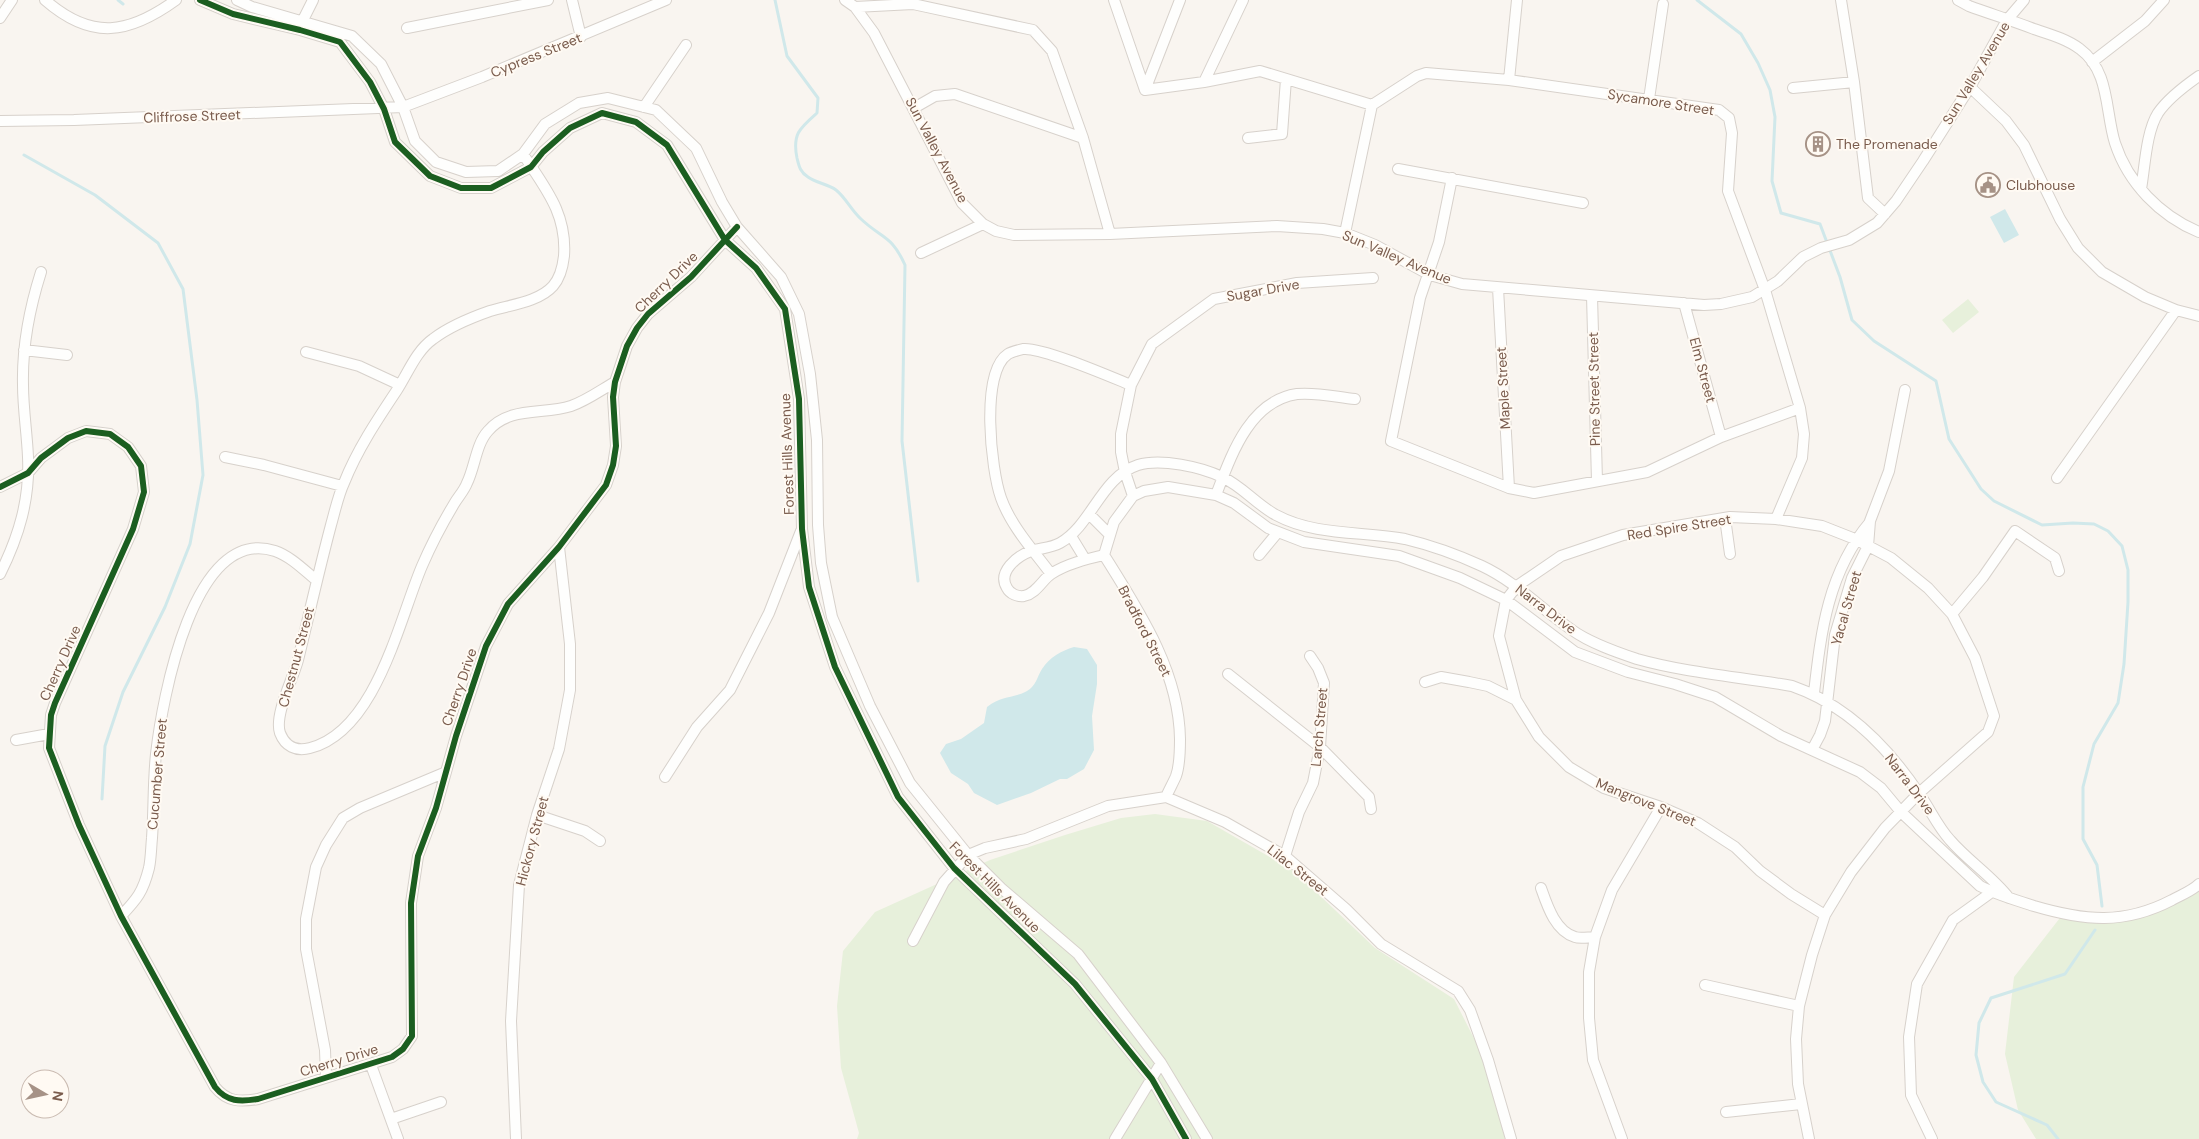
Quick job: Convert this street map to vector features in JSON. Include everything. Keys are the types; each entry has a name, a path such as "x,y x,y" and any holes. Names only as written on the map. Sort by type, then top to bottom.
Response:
{"street":[{"path":"0,18 12,0"},
{"path":"45,0 61,14 80,24 120,28 140,23 176,0"},
{"name":"Forest Hills Avenue","path":"200,0 233,14 340,42 370,82 384,109 395,142 430,176 461,188 491,188 531,167 543,152 570,128 602,113 636,122 667,145 725,240 756,268 785,310 799,398 802,529 809,587 835,667 898,797 954,868 1076,984 1152,1079 1186,1139"},
{"name":"Forest Hills Avenue","path":"237,0 252,7 303,20 352,36 381,64 403,107 415,142 436,162 466,172 498,170 523,154 546,124 579,104 608,98 656,110 696,148 722,202 738,227 781,277 799,314 810,374 817,440 818,525 821,563 832,617 870,706 910,783 968,855 1001,888 1078,954 1161,1063 1207,1139"},
{"path":"303,20 313,0"},
{"path":"407,28 548,0"},
{"path":"572,0 581,37"},
{"name":"Cypress Street","path":"384,109 403,107 482,77 666,0"},
{"name":"Sun Valley Avenue","path":"845,0 855,7 874,32 962,203 983,224 996,231 1014,235 1110,234 1300,226 1345,233 1375,245 1430,275 1462,284 1592,296 1721,304 1752,297 1765,290 1803,257 1821,248 1849,240 1877,224 1896,201 1923,161 1970,87 2007,20 2024,0"},
{"path":"1114,0 1145,90"},
{"path":"1145,90 1180,0"},
{"path":"1204,82 1243,0"},
{"path":"1509,80 1517,0"},
{"path":"1841,0 1854,82 1868,198 1885,214"},
{"path":"1958,0 2080,49 2092,62 2105,88 2115,142 2128,173 2155,205 2199,232"},
{"path":"2092,62 2145,21 2164,0"},
{"path":"855,7 912,4 1033,30 1052,51 1083,138 1110,234"},
{"path":"1650,99 1663,4"},
{"path":"644,107 686,45"},
{"path":"1145,90 1204,82 1260,71 1372,105 1345,233"},
{"name":"Sycamore Street","path":"1372,105 1417,76 1426,73 1509,80 1650,99 1719,110 1729,118 1732,133 1728,192 1765,290 1800,408 1804,434 1802,458 1776,518"},
{"path":"2141,189 2150,137 2158,113 2185,86 2199,76"},
{"path":"1248,138 1282,134 1286,79"},
{"path":"1793,88 1854,82"},
{"path":"1970,87 2006,121 2024,145 2060,219 2078,248 2102,272 2145,296 2176,310 2199,316"},
{"path":"914,108 935,96 955,94 1083,138"},
{"name":"Cliffrose Street","path":"0,121 384,109"},
{"name":"Chestnut Street","path":"523,154 552,198 561,219 565,242 563,265 554,285 538,297 463,321 431,340 413,362 356,455 342,486 316,580 296,665 278,721 279,730 284,741 294,749 304,750 318,746 335,735 351,720 368,698 382,674 422,567 437,534 466,486 485,433 506,417 571,406 615,382"},
{"path":"1398,169 1583,202"},
{"path":"1452,178 1439,242 1430,275 1420,298 1391,441 1509,488 1534,493 1647,472 1721,438 1800,408"},
{"path":"921,253 983,224"},
{"name":"Cherry Drive","path":"0,487 28,473 41,458 68,438 86,431 110,434 128,447 141,466 144,492 133,529 55,703 48,734 49,748 79,825 121,916 214,1087 221,1095 232,1100 258,1099 392,1057 404,1049 412,1036 411,902 418,856 436,808 456,736 486,646 508,604 559,547 606,485 614,465 616,446 613,397 615,382 627,346 643,321 691,277 738,227"},
{"path":"0,574 21,526 26,502 28,473 23,400 24,350 28,313 40,272"},
{"name":"Sugar Drive","path":"1134,496 1125,472 1121,452 1121,434 1131,384 1152,344 1214,299 1297,283 1373,278"},
{"name":"Maple Street","path":"1498,288 1509,488"},
{"name":"Pine Street Street","path":"1592,296 1597,481"},
{"name":"Elm Street","path":"1684,303 1721,438"},
{"path":"2057,478 2176,310"},
{"path":"1051,574 1021,535 1001,497 990,428 992,385 999,367 1007,354 1024,349 1044,352 1131,384"},
{"path":"24,350 67,355"},
{"path":"306,352 359,366 400,385"},
{"path":"1868,546 1870,521 1889,471 1905,390"},
{"path":"1216,495 1247,428 1260,412 1278,400 1296,394 1314,394 1355,399"},
{"path":"225,457 273,467 342,486"},
{"name":"Narra Drive","path":"1071,536 1105,492 1125,472 1138,465 1162,462 1188,466 1223,477 1276,516 1313,528 1405,539 1479,564 1517,586 1573,631 1637,658 1792,686 1814,693 1848,715 1878,741 1919,793 1949,839 1996,889 2009,898 2063,914 2093,919 2113,919 2152,910 2199,884"},
{"name":"Narra Drive","path":"1134,496 1144,491 1168,487 1216,495 1234,503 1268,528 1304,542 1399,556 1460,578 1506,600 1575,652 1628,672 1715,697 1781,736 1860,772 1881,788 1901,812 1980,886 1996,889"},
{"path":"1085,559 1071,536 1053,546 1033,550 1015,560 1007,570 1004,578 1006,587 1009,592 1017,596 1024,596 1033,592 1051,574 1085,559 1104,555 1114,522 1122,508 1134,496"},
{"path":"1089,514 1109,534"},
{"path":"1725,518 1730,554"},
{"name":"Red Spire Street","path":"1506,600 1517,586 1561,556 1623,535 1725,518 1776,518 1822,526 1891,558 1928,588 1952,614 1975,658 1994,716 1988,732 1919,793 1886,828 1851,872 1825,915 1812,955 1799,1006 1796,1039 1801,1104 1808,1139"},
{"name":"Yacal Street","path":"1814,693 1821,632 1838,572 1855,540 1870,521"},
{"path":"665,777 697,727 730,690 769,613 802,529 818,525"},
{"path":"1952,614 1983,578 2015,531 2055,558 2059,571"},
{"path":"1259,554 1278,532"},
{"name":"Yacal Street","path":"1812,750 1820,735 1828,702 1835,635 1852,578 1868,546"},
{"name":"Hickory Street","path":"516,1139 511,1020 519,885 537,815 559,749 570,690 570,644 559,547"},
{"name":"Cucumber Street","path":"121,916 140,895 150,866 156,757 162,712 176,653 197,603 212,574 226,561 242,551 258,549 276,552 316,580"},
{"name":"Bradford Street","path":"1104,555 1136,606 1161,657 1173,688 1180,718 1180,750 1176,775 1166,797"},
{"name":"Mangrove Street","path":"1506,600 1499,636 1516,700 1539,737 1569,767 1604,788 1661,807 1698,823 1735,847 1768,877 1791,894 1825,915"},
{"name":"Larch Street","path":"1285,856 1298,812 1313,783 1320,747 1324,683 1318,668 1310,656"},
{"path":"1228,674 1320,747 1369,796 1371,809"},
{"path":"1424,682 1441,677 1469,682 1488,686 1516,700"},
{"path":"16,740 48,734"},
{"path":"326,1077 324,1050 306,949 306,919 316,866 326,845 343,818 360,808 446,772"},
{"path":"913,941 944,882 954,868 968,855 985,848 1026,839 1108,806 1166,797"},
{"name":"Lilac Street","path":"1166,797 1225,822 1285,856 1346,908 1381,944 1458,991 1470,1010 1488,1060 1510,1139"},
{"path":"1622,1139 1593,1060 1589,1018 1589,972 1595,937 1612,890 1661,807"},
{"path":"537,815 577,828 600,841"},
{"path":"1541,888 1549,910 1560,928 1575,937 1595,937"},
{"path":"1932,1139 1911,1095 1909,1037 1917,984 1953,920 1996,889"},
{"path":"1705,985 1799,1006"},
{"path":"1115,1139 1161,1063"},
{"path":"371,1064 398,1139"},
{"path":"391,1120 441,1102"},
{"path":"1726,1112 1801,1104"}],"green space":[{"path":"1968,299 1979,312 1953,333 1942,320"},
{"path":"1155,814 1207,821 1294,871 1375,948 1454,999 1485,1060 1505,1139 857,1139 859,1133 841,1068 837,1006 843,951 875,912 990,860 1121,818"},
{"path":"2199,884 2199,1139 2036,1139 2018,1110 2005,1054 2014,977 2063,914 2093,919 2152,910"}],"water":[{"path":"2005,209 2019,235 2004,243 1990,217"},
{"path":"1074,647 1087,649 1097,665 1097,684 1092,716 1094,750 1084,769 1067,779 1060,779 1031,793 997,805 974,793 968,784 951,773 940,753 946,744 961,739 984,723 987,707 993,703 1030,689 1042,669 1052,658"}],"waterway":[{"path":"118,0 123,4"},
{"path":"775,0 787,56 818,98 817,113 806,123 797,137 796,150 800,169 811,179 840,193 861,219 890,242 905,265 902,441 918,581"},
{"path":"1697,0 1741,34 1758,63 1770,90 1775,117 1772,181 1781,213 1820,224 1840,277 1852,320 1874,341 1936,381 1949,439 1981,489 1994,501 2042,525 2094,524 2108,531 2122,546 2128,570 2128,602 2124,664 2118,703 2094,744 2083,787 2083,839 2097,865 2102,906"},
{"path":"24,155 95,195 158,243 183,289 197,400 203,475 190,544 165,607 123,692 105,746 102,799"},
{"path":"2058,1139 2047,1125 1996,1102 1983,1082 1976,1055 1979,1023 1991,998 2065,974 2095,930"}],"cycle path":[{"path":"200,0 233,14 340,42 370,82 384,109 395,142 430,176 461,188 491,188 531,167 543,152 570,128 602,113 636,122 667,145 725,240 756,268 785,309 799,399 802,529 809,587 835,667 898,797 954,868 1075,984 1152,1079 1186,1139"},
{"path":"0,487 28,473 41,458 68,438 86,431 110,434 128,447 141,466 144,492 133,529 55,703 51,715 49,748 79,825 121,916 215,1087 224,1096 234,1100 258,1099 392,1057 403,1049 412,1036 411,903 418,856 436,808 456,736 486,646 508,604 559,547 606,485 613,465 616,446 613,397 615,382 627,346 637,328 648,314 691,277 737,227"}],"place":[{"name":"The Promenade","path":"1818,144"},
{"name":"Clubhouse","path":"1988,185"}]}
